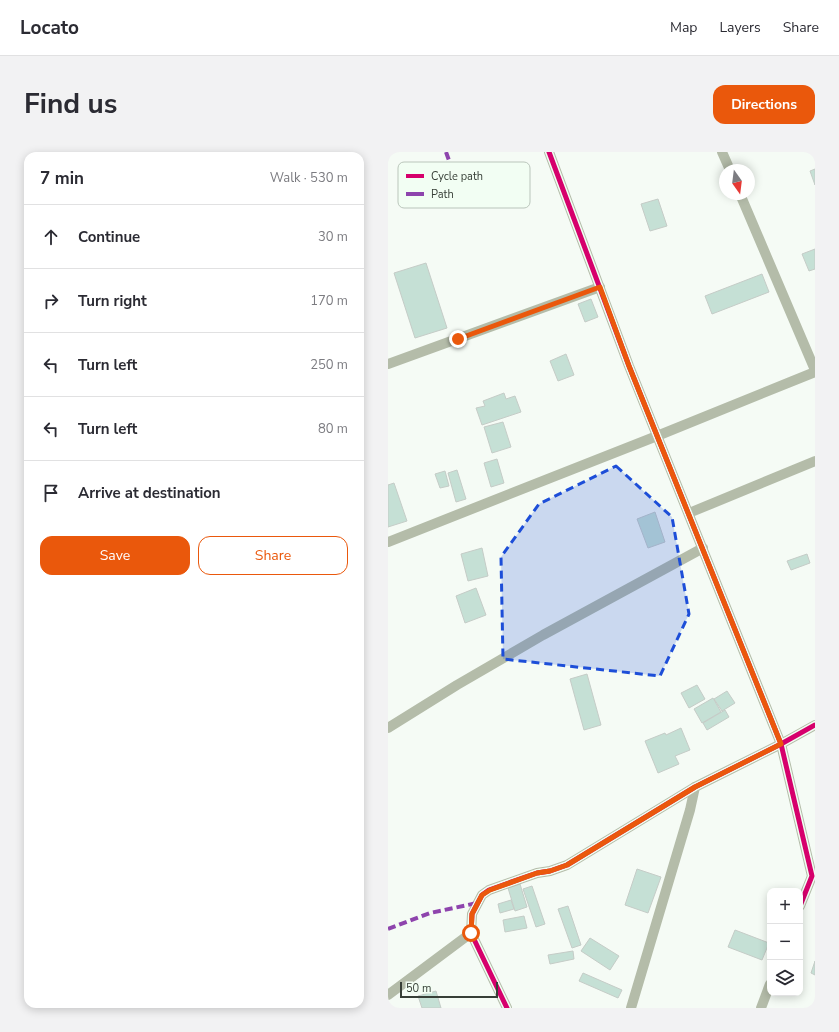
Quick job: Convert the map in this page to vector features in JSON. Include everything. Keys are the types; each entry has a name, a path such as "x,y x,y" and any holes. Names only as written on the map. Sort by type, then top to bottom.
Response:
{"street":[{"path":"549,152 629,366 781,744 813,876 803,899"},
{"path":"722,152 727,164"},
{"path":"388,542 658,436 815,371 743,200"},
{"path":"388,364 600,287"},
{"path":"689,513 815,461"},
{"path":"388,728 543,635 703,548"},
{"path":"507,1008 471,933 472,914 482,895 490,890 537,873 550,871 567,865 695,787 781,744 815,725"},
{"path":"631,1008 690,810 695,787"},
{"path":"388,995 471,933"},
{"path":"761,1008 767,992"}],"highlighted area":[{"path":"616,466 672,517 689,614 660,676 503,659 501,557 539,504"}],"building":[{"path":"815,169 815,185 810,171"},
{"path":"658,199 667,226 650,231 641,204"},
{"path":"815,249 815,269 809,271 802,254"},
{"path":"426,263 447,328 415,338 394,273"},
{"path":"762,274 769,292 712,314 705,296"},
{"path":"591,299 598,317 585,322 578,304"},
{"path":"566,354 574,375 558,381 550,361"},
{"path":"504,393 506,399 515,396 521,412 482,425 476,408 485,406 483,401"},
{"path":"503,422 511,447 492,453 484,427"},
{"path":"497,459 504,483 491,487 484,463"},
{"path":"457,470 466,499 456,502 448,473"},
{"path":"445,471 449,486 440,488 435,474"},
{"path":"394,483 407,521 388,527 388,485"},
{"path":"655,512 665,542 648,548 637,519"},
{"path":"482,548 488,576 468,581 461,554"},
{"path":"807,554 810,563 791,570 787,561"},
{"path":"476,588 486,615 465,623 456,596"},
{"path":"587,674 601,725 584,730 570,679"},
{"path":"697,685 705,699 689,708 681,693"},
{"path":"727,691 735,703 722,711 714,699"},
{"path":"713,698 721,712 702,723 694,709"},
{"path":"725,710 729,717 707,730 703,723"},
{"path":"681,728 690,750 675,756 679,764 658,773 645,741 665,733 666,735"},
{"path":"637,869 661,877 648,913 625,905"},
{"path":"520,884 527,907 515,911 508,888"},
{"path":"532,886 545,924 536,927 523,889"},
{"path":"511,900 514,909 500,913 498,904"},
{"path":"568,906 581,945 572,948 558,909"},
{"path":"524,916 527,928 505,932 503,920"},
{"path":"735,930 767,942 767,948 762,960 728,947"},
{"path":"590,938 619,956 610,970 581,951"},
{"path":"573,951 574,959 550,964 548,955"},
{"path":"815,961 815,975 811,973"},
{"path":"583,973 622,990 618,998 579,981"},
{"path":"436,991 441,1008 422,1008 418,996"}],"marked path":[{"path":"446,152 450,162"},
{"path":"388,929 430,913 477,903"}],"cycle path":[{"path":"549,152 629,366 781,744 812,876 803,898"},
{"path":"507,1008 471,933 472,914 482,895 489,890 537,873 550,871 567,865 695,787 781,744 815,725"}],"route":[{"path":"458,339 600,287 629,366 781,744 695,787 567,865 550,871 537,873 490,890 482,895 472,914 471,933"}]}
